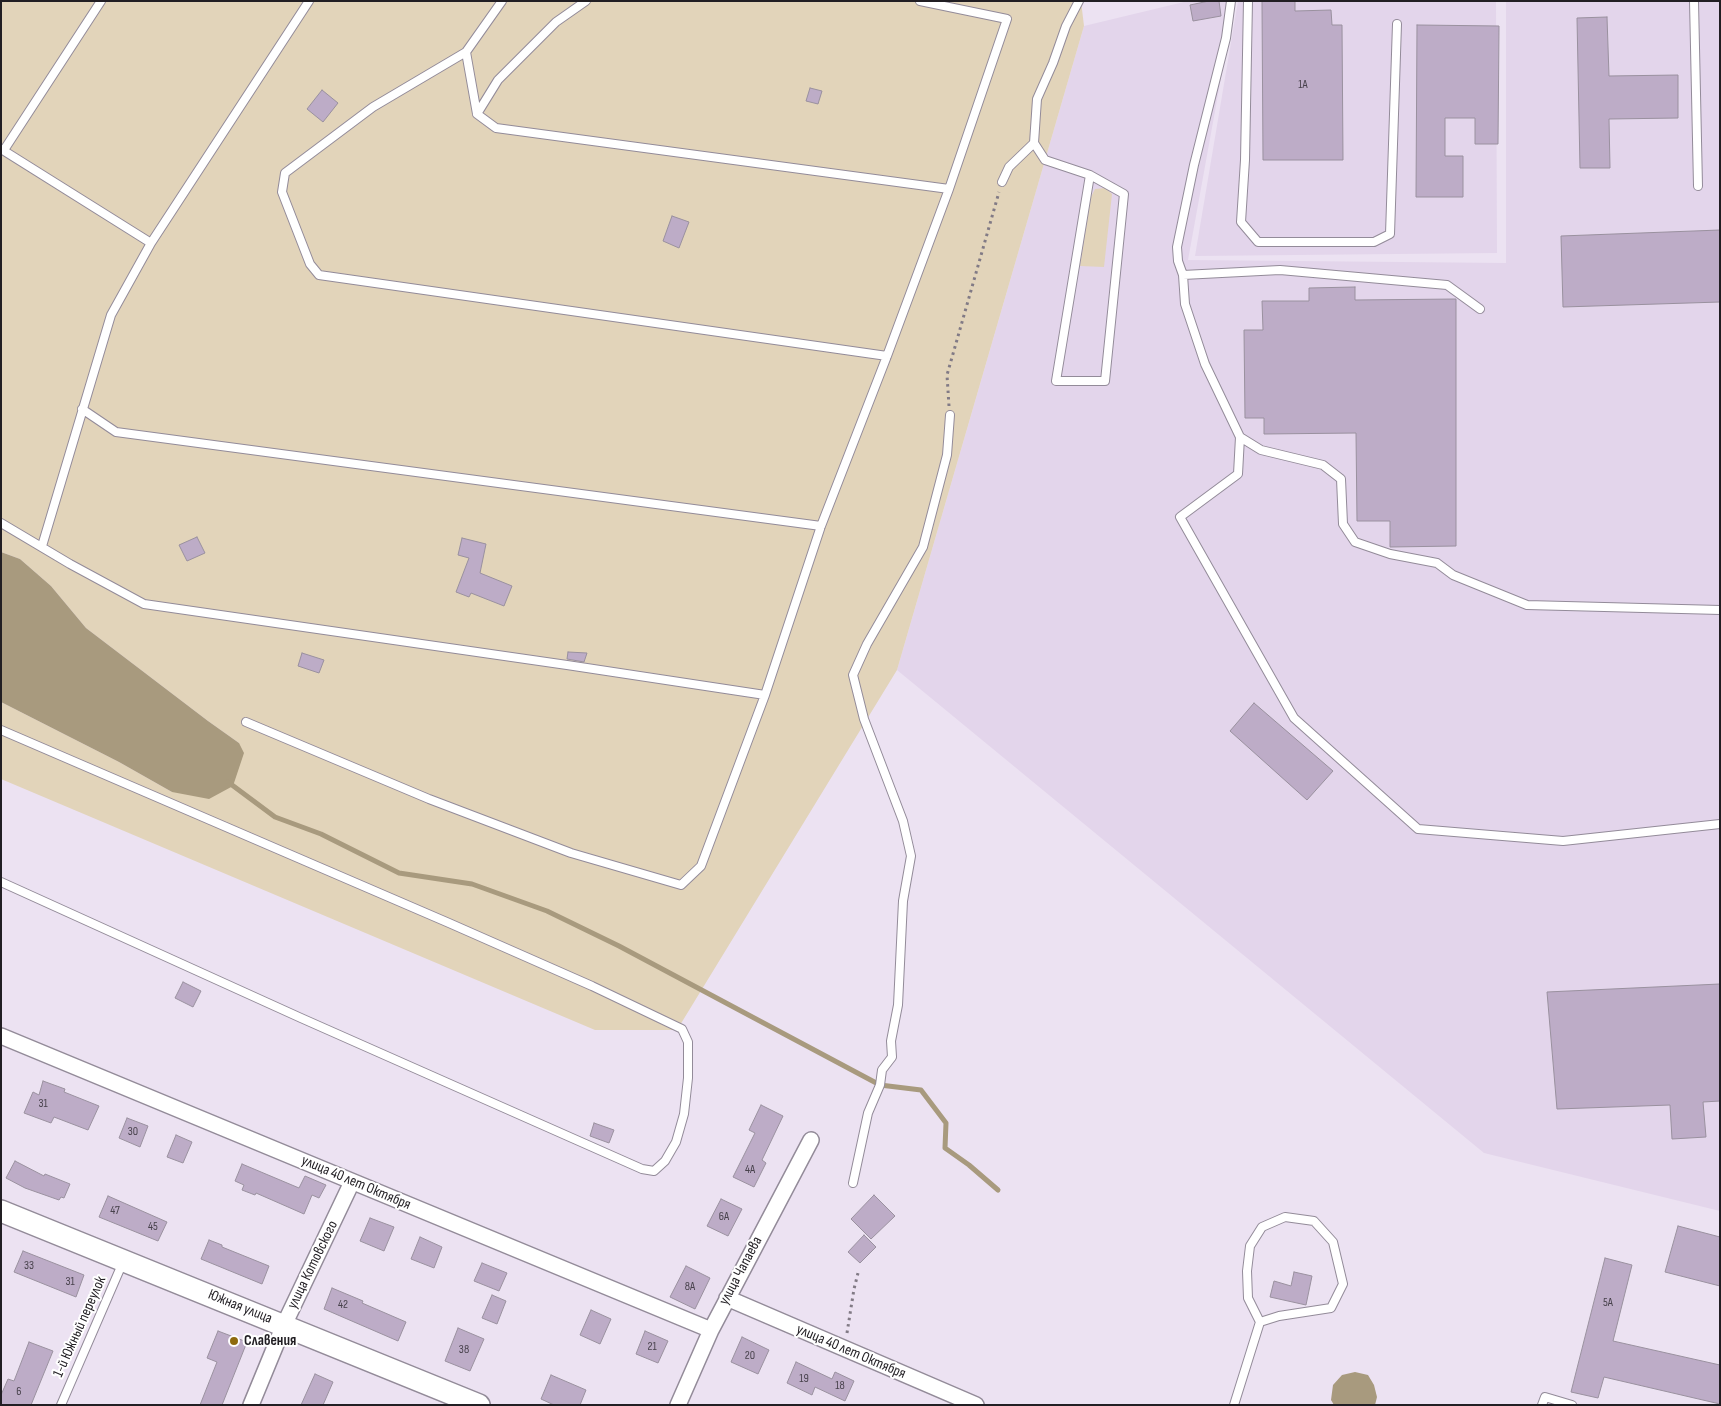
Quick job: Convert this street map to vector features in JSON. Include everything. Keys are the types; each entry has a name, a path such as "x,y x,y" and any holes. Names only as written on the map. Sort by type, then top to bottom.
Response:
{"street":[{"name":"улица 40 лет Октября","path":"1,1036 710,1330"},
{"name":"улица Чапаева","path":"678,1405 710,1330 811,1140"},
{"name":"улица Котовского","path":"251,1405 284,1325 352,1182"},
{"name":"Южная улица","path":"1,1210 479,1405"},
{"name":"улица 40 лет Октября","path":"727,1298 976,1405"}],"lane":[{"path":"101,1 2,150 151,243"},
{"path":"42,546 111,315 151,243 309,1"},
{"path":"502,1 466,52 373,107 285,173 282,192 310,264 320,275 886,356"},
{"path":"477,114 498,80 556,22 586,1"},
{"path":"246,722 429,799 571,853 681,885 701,866 765,695 820,526 949,189 1007,20 920,1"},
{"path":"1079,1 1066,26 1053,63 1037,99 1034,143 1045,160 1090,175 1124,194 1105,381 1056,381 1090,175"},
{"path":"1230,1 1226,38 1194,165 1177,247 1178,261 1183,275 1185,304 1205,364 1240,437 1238,474 1180,517 1294,718 1418,829 1563,841 1720,824"},
{"path":"1248,1 1245,160 1241,222 1258,242 1374,242 1390,234 1397,24"},
{"path":"1694,1 1698,186"},
{"path":"466,52 477,114 496,128 949,189"},
{"path":"1002,182 1009,167 1034,143"},
{"path":"1183,275 1280,270 1447,285 1480,309"},
{"path":"82,409 116,432 820,526"},
{"path":"853,1183 868,1113 880,1084 882,1070 892,1057 891,1041 898,1005 903,901 911,856 903,821 864,719 854,676 867,644 923,547 947,455 950,415"},
{"path":"1240,437 1261,450 1323,465 1341,479 1343,524 1355,542 1390,554 1437,563 1453,575 1527,605 1720,610"},
{"path":"1,522 70,564 144,604 765,695"},
{"path":"1,730 467,931 609,994 682,1029 688,1042 688,1078 684,1114 676,1142 665,1161 654,1171 642,1169 310,1022 1,882"},
{"path":"1234,1405 1260,1322 1248,1298 1247,1271 1250,1246 1262,1227 1285,1217 1314,1221 1333,1242 1343,1284 1331,1308 1279,1316 1260,1322"},
{"name":"1-й Южный переулок","path":"61,1405 124,1260"},
{"path":"1542,1405 1545,1397 1572,1405"}],"path":[{"path":"950,415 947,375 1002,182"},
{"path":"845,1350 858,1273"}],"shaded area":[{"path":"1,1 1081,1 1084,26 897,670 677,1030 595,1030 1,779 1,702 119,762 172,792 239,743 86,628 51,586 20,559 1,552"},
{"path":"1188,1 1235,1 1188,260 1506,263 1506,1 1720,1 1720,1211 1484,1153 897,670 1084,26"},
{"path":"1238,1 1496,1 1497,253 1195,256"},
{"path":"1105,188 1112,194 1104,267 1080,266 1091,197 1095,189"},
{"path":"1,552 20,559 51,586 86,628 239,743 244,753 233,786 209,799 172,792 119,762 1,702"},
{"path":"1355,1372 1368,1375 1374,1385 1377,1397 1375,1405 1334,1405 1331,1400 1333,1385 1342,1375"}],"building":[{"path":"1219,1 1221,16 1193,21 1190,5"},
{"path":"1262,1 1295,1 1295,11 1331,10 1332,25 1342,25 1343,160 1263,160"},
{"path":"1607,17 1609,76 1678,75 1678,118 1609,119 1610,168 1580,168 1577,18"},
{"path":"1417,25 1499,26 1498,144 1475,144 1475,118 1445,118 1445,156 1463,156 1463,197 1416,197"},
{"path":"810,88 822,91 818,104 806,101"},
{"path":"322,90 338,103 323,122 307,109"},
{"path":"672,216 689,222 679,248 663,241"},
{"path":"1720,230 1720,302 1563,307 1561,236"},
{"path":"1355,287 1355,300 1456,299 1456,546 1390,547 1390,521 1357,521 1356,433 1264,434 1264,418 1245,418 1244,330 1263,330 1262,301 1309,301 1309,288"},
{"path":"197,537 205,553 187,561 179,545"},
{"path":"462,538 486,544 480,573 512,586 504,606 471,593 469,597 456,592 469,558 458,555"},
{"path":"568,652 587,653 584,662 567,659"},
{"path":"302,653 324,660 319,673 298,666"},
{"path":"1254,703 1333,771 1307,800 1230,731"},
{"path":"183,982 201,991 193,1007 175,998"},
{"path":"1720,984 1720,1101 1703,1102 1706,1137 1672,1139 1670,1105 1557,1109 1547,992"},
{"path":"43,1081 65,1089 64,1092 99,1106 88,1130 54,1117 51,1123 24,1113 33,1092 39,1095"},
{"path":"761,1105 783,1116 762,1160 766,1163 754,1187 733,1177 755,1133 749,1130"},
{"path":"127,1118 148,1126 140,1147 119,1138"},
{"path":"594,1123 614,1130 609,1143 590,1136"},
{"path":"176,1135 192,1142 183,1163 167,1157"},
{"path":"15,1161 44,1176 45,1174 70,1184 64,1198 61,1197 59,1200 25,1188 6,1178"},
{"path":"242,1164 299,1188 305,1176 326,1185 319,1198 312,1195 304,1214 256,1193 255,1195 242,1190 244,1185 235,1181"},
{"path":"874,1195 895,1216 871,1239 851,1219"},
{"path":"108,1196 167,1222 158,1241 99,1217"},
{"path":"721,1199 742,1209 728,1236 707,1226"},
{"path":"370,1218 394,1227 384,1251 360,1241"},
{"path":"1678,1226 1720,1237 1720,1286 1665,1272"},
{"path":"864,1235 876,1247 860,1263 848,1252"},
{"path":"420,1237 442,1247 434,1268 411,1259"},
{"path":"209,1240 269,1266 262,1284 201,1259"},
{"path":"23,1251 84,1275 76,1297 14,1272"},
{"path":"1605,1258 1632,1265 1613,1341 1720,1365 1720,1404 1604,1377 1598,1398 1571,1392"},
{"path":"482,1263 507,1273 499,1291 474,1281"},
{"path":"686,1266 710,1278 695,1309 670,1297"},
{"path":"1294,1272 1312,1276 1306,1305 1270,1297 1274,1281 1291,1286"},
{"path":"332,1288 406,1322 398,1341 324,1309"},
{"path":"492,1295 506,1301 497,1324 482,1318"},
{"path":"591,1310 611,1319 600,1344 580,1335"},
{"path":"458,1328 484,1339 470,1371 445,1361"},
{"path":"218,1331 247,1342 222,1405 200,1405 217,1362 207,1358"},
{"path":"645,1331 668,1341 658,1363 636,1354"},
{"path":"742,1337 769,1350 758,1374 731,1362"},
{"path":"29,1342 53,1351 31,1405 1,1405 1,1395 8,1379 14,1381"},
{"path":"796,1362 832,1379 835,1372 854,1381 845,1401 815,1387 812,1395 787,1383"},
{"path":"315,1374 333,1382 323,1405 301,1405"},
{"path":"551,1375 586,1390 580,1405 554,1405 541,1399"}],"waterway":[{"path":"228,782 275,817 321,834 399,873 472,884 547,911 619,946 880,1085 921,1090 946,1123 945,1148 969,1165 998,1190"}],"place":[{"name":"Славения","path":"234,1341"}]}
